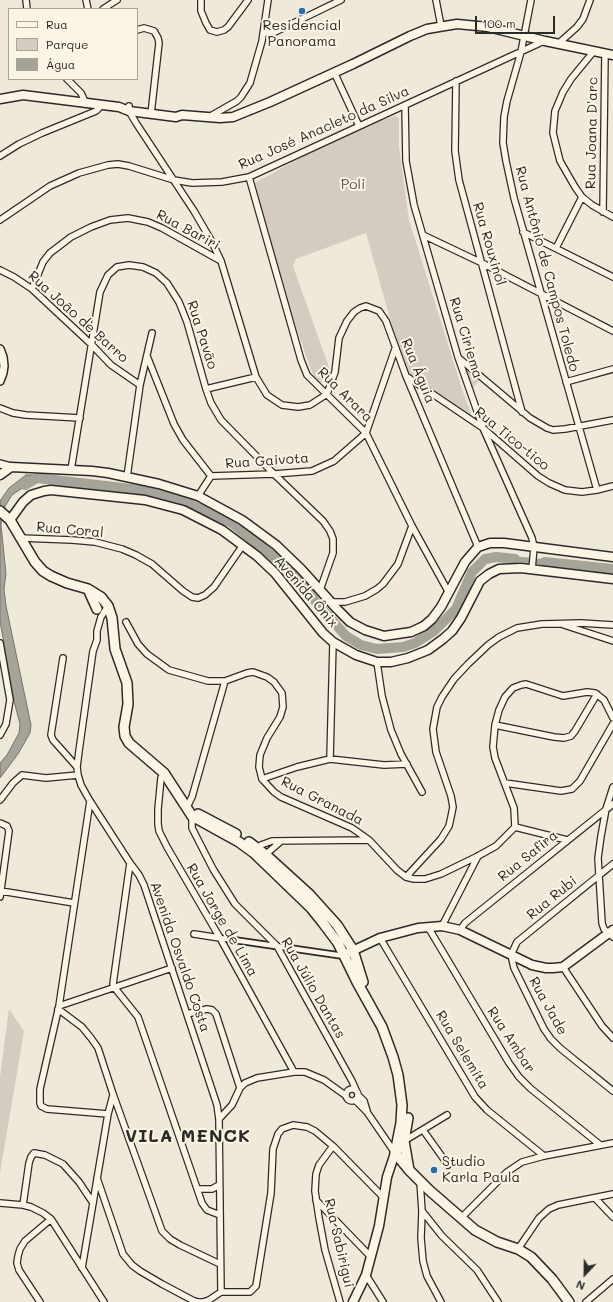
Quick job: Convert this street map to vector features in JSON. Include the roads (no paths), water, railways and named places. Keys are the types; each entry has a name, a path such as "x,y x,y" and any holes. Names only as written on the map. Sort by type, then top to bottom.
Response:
{"main road":[{"path":"0,98 22,95 101,106 177,112 182,116 227,118 243,114 352,64 399,40 427,29 442,26 469,24 609,54"},
{"path":"0,475 10,467"},
{"name":"Avenida Ônix","path":"10,467 108,473 170,487 198,496 242,520 270,541 287,555 332,602 344,617 358,627 376,635 392,636 411,632 424,626 439,611 465,562 478,547"},
{"name":"Avenida Ônix","path":"5,515 31,495 38,492 51,490 145,500 183,510 212,524 243,545 275,573 323,633 333,642 356,655 377,662 391,662 408,658 428,650 443,640 458,623 480,581 498,569 532,568 613,579"},
{"path":"5,515 35,562 46,574 67,583 88,589 101,597 108,606 112,618 115,649 125,674 128,691 128,704 124,727 125,736 129,743 164,773 192,816 256,850"},
{"path":"478,547 496,543 613,557"},
{"path":"88,589 97,609"},
{"path":"187,807 238,835 256,850 323,923 338,943 382,1027 398,1075 402,1105 401,1122 395,1154"},
{"path":"263,857 309,894 337,926 353,950 366,990 391,1038 398,1060 407,1105 408,1121 404,1141 409,1170"},
{"path":"323,923 330,924 335,928 344,942 353,950"},
{"path":"345,958 346,954 380,938 428,927 442,926 460,930 539,967 554,968 563,966 611,933"},
{"path":"353,1302 366,1275 379,1226 388,1169 395,1154 404,1141"},
{"path":"395,1154 420,1182 461,1218 486,1236 518,1249 531,1258 563,1292 569,1302"}],"street":[{"path":"105,8 117,0"},
{"path":"201,0 201,11 206,23 210,30 217,32 228,27 248,0"},
{"path":"209,118 214,113 232,105 246,91 254,72 263,33 268,0"},
{"path":"263,33 273,33 341,0"},
{"path":"436,0 442,26"},
{"name":"Rua Antônio de Campos Toledo","path":"531,0 525,36 506,101 503,128 506,161 523,232 598,490"},
{"path":"560,43 577,27 583,19 588,9 590,0"},
{"path":"138,30 144,28 154,31 159,43 151,111"},
{"path":"521,52 545,41"},
{"path":"594,51 571,79 563,92 555,111 553,133 560,161 567,175 582,197 603,212 613,217"},
{"name":"Rua José Anacleto da Silva","path":"0,220 50,186 94,168 113,165 129,166 174,180 192,183 222,182 249,177 521,52"},
{"name":"Rua Joana D'arc","path":"603,212 609,54"},
{"path":"334,72 359,126"},
{"path":"68,80 82,93 86,104"},
{"name":"Rua Rouxinol","path":"456,81 455,151 459,180 522,412"},
{"name":"Rua Ciriema","path":"406,105 405,150 412,198 458,357 483,428 524,518 534,548 532,568"},
{"path":"0,156 19,144 96,111 101,106"},
{"path":"131,109 136,123 208,234 221,261 256,377 263,390 274,401 291,407 310,405 327,394"},
{"name":"Rua Arara","path":"249,177 301,360 307,375 366,433 412,526 449,593"},
{"path":"556,248 582,197"},
{"name":"Rua Bariri","path":"32,289 43,262 50,253 71,237 110,220 128,218 148,222 162,228 221,261"},
{"path":"523,232 613,277"},
{"path":"423,235 482,263 613,331"},
{"name":"Rua Pavão","path":"71,470 92,345 98,296 108,275 117,267 123,265 143,267 156,273 167,283 179,302 211,403 222,420 274,474 323,521 332,535 333,553 320,590"},
{"name":"Rua João de Barro","path":"0,270 32,289 92,345 111,365 140,385"},
{"name":"Rua Águia","path":"327,394 335,372 339,338 347,321 358,309 366,306 379,311 389,328 406,376 478,547"},
{"path":"127,477 140,385 152,333"},
{"name":"Rua Gaivota","path":"198,496 211,476 312,471 325,466 345,453 366,433 395,348"},
{"path":"0,349 4,366 0,381"},
{"path":"147,354 174,424 192,453 211,476"},
{"path":"458,357 537,424 547,428 559,430 579,428 613,420"},
{"path":"566,382 613,369"},
{"name":"Rua Tico-tico","path":"406,376 483,428 538,476 549,483 573,492 598,490 613,486"},
{"path":"206,389 256,377"},
{"path":"0,408 13,413 26,415 80,418"},
{"name":"Avenida Ônix","path":"0,464 10,467"},
{"path":"332,602 345,602 360,598 370,594 384,584 398,564 412,526"},
{"name":"Rua Coral","path":"20,538 95,542 122,550 136,555 152,564 183,591 192,597 198,598 205,595 214,587 243,545"},
{"name":"Avenida Osvaldo Costa","path":"99,622 97,609 101,597"},
{"name":"Avenida Osvaldo Costa","path":"108,606 102,613 99,622 97,640 93,651 77,767 78,775 90,801 139,875 144,885 213,1093 219,1120 221,1292"},
{"name":"Rua Granada","path":"126,622 138,644 147,654 162,665 178,673 214,682 226,681 247,673 260,674 274,682 282,693 283,704 282,712 260,754 259,767 262,779 281,797 346,825 369,840 392,866 406,877"},
{"path":"406,877 441,839 451,817 453,807 451,796 436,752 433,729 437,707 448,686 488,645 507,632 526,626 581,623 613,625"},
{"path":"561,624 613,641"},
{"path":"330,759 333,642"},
{"path":"0,643 10,700 6,724 0,736"},
{"path":"62,658 51,735 53,740 77,767"},
{"path":"377,662 386,714 397,746 422,792"},
{"path":"187,807 192,797 226,681"},
{"path":"406,877 420,880 430,878 478,856 496,846 515,827 514,808 494,751 493,743 495,724 499,710 509,691 516,686 530,685 563,696 587,692 597,694 607,705 613,718"},
{"path":"495,724 554,737 564,738 571,736 597,694"},
{"path":"505,783 561,791 572,789 580,781 613,724"},
{"path":"262,779 297,767 330,759 384,764 407,764"},
{"name":"Rua Jorge de Lima","path":"164,773 161,778 158,809 159,831 294,1072"},
{"path":"0,800 13,783 22,775 46,778 78,775"},
{"path":"611,933 604,929 601,916 599,849 606,809 613,787"},
{"path":"90,801 59,1008 40,1089 40,1103 44,1108 52,1110 108,1114"},
{"name":"Rua Safira","path":"460,930 465,923 613,804"},
{"name":"Rua Júlio Dantas","path":"192,816 192,828 212,869 229,896 277,946 352,1081 356,1095 395,1154"},
{"path":"0,822 9,829 0,894 74,903"},
{"path":"515,827 567,840"},
{"path":"256,850 266,842 369,840"},
{"path":"263,857 280,842"},
{"path":"442,926 478,856"},
{"path":"130,863 113,979 114,987 138,1017 204,1208 220,1215"},
{"name":"Rua Rubi","path":"511,955 517,942 613,864"},
{"name":"Rua Ambar","path":"428,927 519,1078 599,1144"},
{"path":"194,934 345,958"},
{"name":"Rua Selemita","path":"380,938 475,1096 487,1110 544,1156"},
{"name":"Rua Jade","path":"511,955 514,968 544,1029 551,1039 613,1091"},
{"path":"563,966 602,1026 613,1038"},
{"path":"59,1008 114,987 172,968"},
{"path":"59,1008 82,1028 98,1048 162,1232 180,1246 220,1264"},
{"path":"187,1014 207,1009 212,1010 216,1014 240,1088"},
{"path":"219,1120 232,1105 240,1088 245,1083 256,1078 294,1072 305,1072 317,1076 347,1092 356,1095"},
{"name":"Rua Júlio Dantas","path":"348,1074 347,1092 349,1101 356,1095"},
{"path":"82,1268 108,1114 113,1094"},
{"path":"404,1141 447,1115"},
{"path":"97,1178 123,1254 132,1265 149,1277 194,1301 203,1302 221,1292 250,1292 256,1286 271,1193 274,1148 278,1134 287,1127 294,1125 307,1127 319,1134 333,1146 383,1197"},
{"path":"423,1130 448,1165"},
{"path":"461,1218 507,1172 522,1162 613,1142"},
{"name":"Rua Sabirigui","path":"333,1146 319,1165 315,1182 316,1200 325,1250 340,1302"},
{"path":"23,1205 29,1163 34,1154 45,1155 63,1164 79,1182 93,1203"},
{"path":"420,1182 423,1261 427,1276 441,1302"},
{"path":"198,1190 212,1189 219,1185"},
{"path":"421,1203 429,1190"},
{"path":"518,1249 539,1218 549,1209 613,1194"},
{"path":"595,1198 613,1216"},
{"path":"316,1200 371,1256"},
{"path":"0,1203 23,1205 43,1212 51,1220 104,1302"},
{"path":"422,1211 442,1236 477,1270 498,1302"},
{"path":"40,1302 17,1263 20,1249 25,1241 51,1220"},
{"path":"366,1275 383,1302"},
{"path":"586,1302 613,1279"}],"water":[{"path":"26,475 35,475 37,478 35,483 27,485 12,495 4,508 1,525 6,574 4,589 6,606 31,725 30,733 18,754 0,778 0,763 7,755 19,733 20,724 15,705 0,621 0,501 9,488"}],"waterway":[{"path":"25,485 37,478 140,490 183,501 232,523 280,562 299,580 315,601 346,636 361,645 377,649 403,647 415,643 434,631 456,609 472,572 485,559 496,557 515,559"},
{"path":"515,559 545,562"},
{"path":"545,562 613,569"}],"place":[{"name":"Residencial Panorama","path":"302,11"},
{"name":"Studio Karla Paula","path":"434,1170"}],"district":[{"name":"VILA MENCK","path":"188,1136"}],"park label":[{"name":"Poli","path":"353,185"}]}
